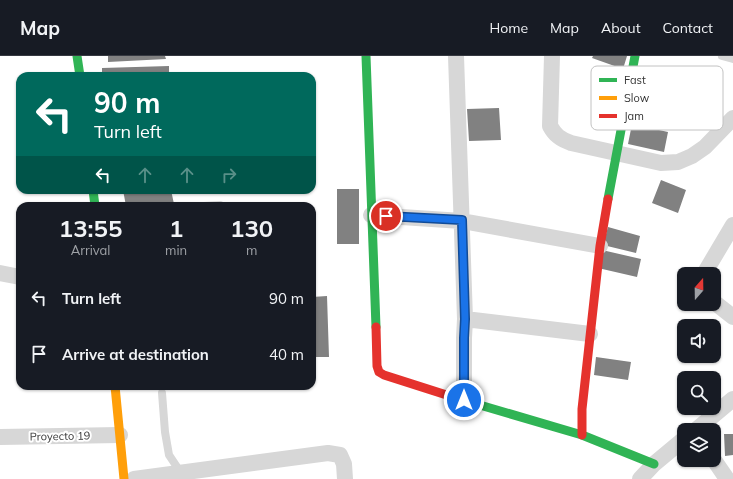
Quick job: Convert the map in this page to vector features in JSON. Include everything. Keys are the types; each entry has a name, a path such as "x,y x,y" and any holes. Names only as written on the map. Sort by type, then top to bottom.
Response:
{"street":[{"path":"77,56 79,72"},
{"path":"366,56 377,366 379,372 384,375 464,400 582,434 654,464"},
{"path":"456,56 465,319 464,400"},
{"path":"552,56 550,126 554,133 561,139 571,143 661,163 678,162 692,156 705,147 721,130"},
{"path":"633,66 635,56"},
{"path":"723,128 733,118"},
{"path":"582,434 582,409 600,246 621,130"},
{"path":"372,216 462,220 600,246"},
{"path":"708,267 733,225"},
{"path":"0,273 16,276"},
{"path":"721,308 733,317"},
{"path":"465,319 590,334"},
{"path":"115,390 124,479"},
{"path":"705,423 733,400"},
{"name":"Proyecto 19","path":"0,437 120,435"},
{"path":"640,479 654,464 677,446"},
{"path":"134,479 182,476 328,453 340,455 344,464 345,479"},
{"path":"719,467 727,479"}],"lane":[{"path":"722,56 733,59"},
{"path":"162,393 165,432 169,455 182,476"}],"building":[{"path":"108,56 165,56 166,59 108,62"},
{"path":"593,56 627,56 624,66 615,66 592,58"},
{"path":"169,66 169,72 102,72 102,68"},
{"path":"499,108 501,140 469,141 467,109"},
{"path":"631,130 659,130 668,132 664,152 628,144"},
{"path":"661,180 686,190 678,213 652,203"},
{"path":"337,189 359,189 359,244 337,244"},
{"path":"124,194 172,194 174,202 125,202"},
{"path":"608,227 640,236 636,253 603,245"},
{"path":"602,250 641,259 637,277 598,268"},
{"path":"327,296 329,357 316,357 316,297"},
{"path":"596,357 631,362 628,380 594,375"},
{"path":"724,434 733,434 733,455 725,456"}],"traffic: fast":[{"path":"77,56 79,72"},
{"path":"366,56 376,327"},
{"path":"633,66 635,56"},
{"path":"608,199 621,130"},
{"path":"94,194 94,202"},
{"path":"456,398 582,435 654,464"}],"traffic: slow":[{"path":"115,390 124,479"}],"traffic: jam":[{"path":"582,435 582,409 600,246 608,199"},
{"path":"376,327 377,366 379,372 384,375 456,398"}],"route":[{"path":"386,216 462,220 465,319 464,400"}]}
